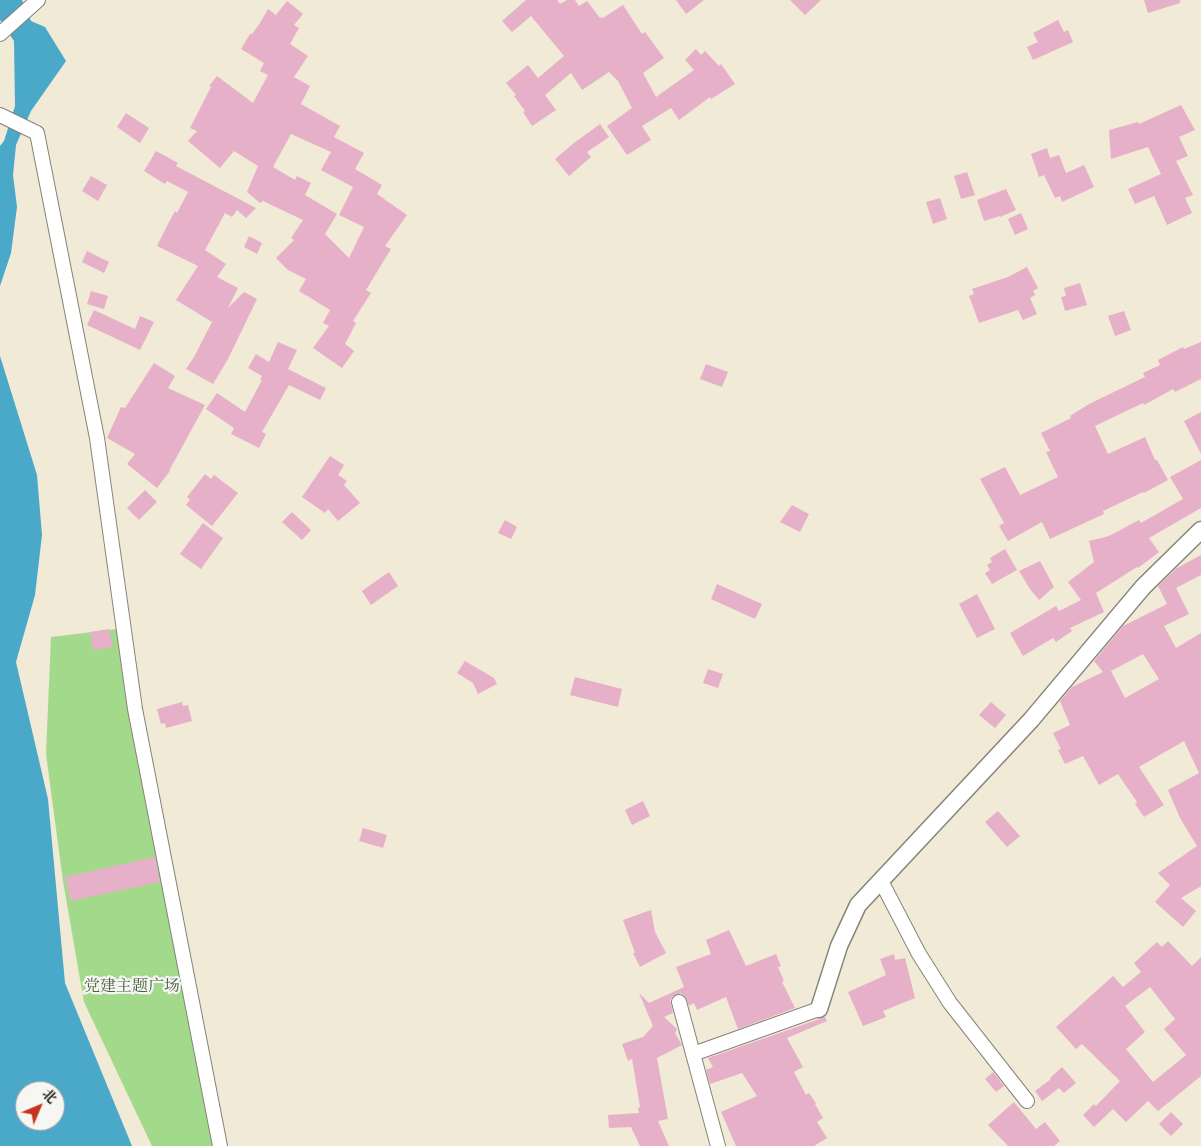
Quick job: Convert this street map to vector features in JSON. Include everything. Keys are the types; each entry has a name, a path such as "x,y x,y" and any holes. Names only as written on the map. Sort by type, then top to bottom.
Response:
{"street":[{"path":"0,34 38,0"},
{"path":"1,116 37,133 97,438 135,709 220,1146"},
{"path":"693,1054 819,1009 839,946 858,905 1031,720 1143,587 1201,530"},
{"path":"881,881 919,954 950,1002 1027,1101"},
{"path":"679,1002 718,1146"}],"green space":[{"name":"党建主题广场","path":"117,629 213,1146 152,1146 84,1002 63,881 46,754 51,637"}],"water":[{"path":"0,0 22,0 31,21 45,27 66,61 31,111 16,145 13,175 17,207 11,253 0,286 0,146 4,141 15,106 14,41 0,20"},
{"path":"0,356 37,475 42,535 35,595 16,662 48,799 65,983 132,1146 0,1146"}],"building":[{"path":"526,0 557,0 560,4 567,0 575,0 579,6 587,1 600,18 623,5 642,34 645,32 664,58 643,73 656,97 694,70 685,60 696,49 701,55 705,51 719,66 721,64 735,84 711,99 710,97 679,120 671,108 642,126 651,140 627,155 607,126 632,108 618,81 609,72 582,90 571,73 545,95 556,110 532,126 523,112 525,111 514,96 516,95 506,83 528,65 538,78 564,56 531,16 512,32 502,21"},
{"path":"676,0 704,0 686,14"},
{"path":"790,0 821,0 805,15"},
{"path":"1144,0 1180,0 1180,3 1148,13"},
{"path":"287,1 303,14 294,25 299,28 290,44 308,56 294,77 310,86 301,104 340,126 334,137 364,153 355,169 382,185 377,194 407,215 385,246 391,249 366,290 371,293 353,321 356,323 345,344 354,351 342,368 313,348 329,326 323,323 330,310 299,291 306,279 288,270 276,258 294,240 291,238 303,220 263,201 260,203 247,192 258,166 234,151 220,168 188,141 197,131 190,128 211,87 209,86 217,76 253,103 268,75 260,71 264,63 241,49 268,9 276,15","holes":["291,134 331,152 321,170 353,187 339,215 364,227 349,258 325,234 337,214 305,195 311,183 297,176 295,180 273,167"]},
{"path":"1058,20 1064,32 1068,30 1073,42 1033,60 1027,47 1038,42 1033,33"},
{"path":"1181,105 1195,130 1179,137 1188,156 1176,161 1193,195 1185,198 1192,213 1167,225 1154,196 1135,204 1128,189 1161,174 1148,147 1111,159 1109,130 1138,122 1139,124"},
{"path":"126,113 149,128 140,143 117,127"},
{"path":"600,124 609,137 587,152 591,157 569,176 555,159"},
{"path":"1047,148 1050,158 1059,155 1066,173 1084,165 1094,187 1062,202 1060,196 1055,198 1044,175 1039,177 1031,154"},
{"path":"156,151 178,163 176,166 256,208 246,218 237,210 232,217 225,213 205,250 226,264 217,277 238,288 228,308 244,292 257,299 228,359 213,384 186,369 212,322 176,300 198,266 157,246 175,211 177,213 188,192 167,181 165,184 144,171"},
{"path":"967,172 975,195 961,199 954,176"},
{"path":"91,176 107,185 98,201 82,191"},
{"path":"1006,189 1016,210 984,221 977,200"},
{"path":"940,198 947,219 933,224 926,202"},
{"path":"1021,213 1028,229 1015,235 1008,219"},
{"path":"249,236 262,243 257,254 244,247"},
{"path":"87,251 109,262 104,273 82,262"},
{"path":"1027,267 1038,288 1033,291 1035,295 1030,298 1037,314 1023,320 1018,310 979,323 969,296 974,294 972,289 1008,277"},
{"path":"1080,283 1087,305 1065,311 1061,297 1066,296 1064,288"},
{"path":"91,291 108,296 104,309 87,304"},
{"path":"94,310 135,329 140,316 154,322 140,350 87,325"},
{"path":"1124,311 1131,330 1115,336 1108,316"},
{"path":"278,342 297,350 288,369 326,388 320,400 289,385 262,432 266,434 259,448 231,434 234,428 206,409 217,393 245,412 262,380 260,379 262,376 248,368 256,354 269,362"},
{"path":"1201,342 1201,379 1175,392 1173,389 1144,405 1143,403 1095,426 1108,454 1145,437 1155,460 1157,460 1168,480 1103,511 1104,514 1050,539 1042,522 1008,541 999,526 1004,523 980,479 1005,467 1020,495 1058,477 1046,452 1050,451 1041,433 1071,418 1070,416 1089,404 1145,377 1143,373 1160,365 1158,360 1183,347 1184,349"},
{"path":"154,363 175,376 168,388 205,405 170,471 157,488 127,464 135,454 107,438 121,407 125,408"},
{"path":"706,364 728,372 722,387 700,379"},
{"path":"1201,412 1201,454 1184,421"},
{"path":"330,456 344,465 338,475 347,481 344,485 360,503 338,521 328,509 325,513 302,497"},
{"path":"1201,460 1201,508 1149,538 1159,552 1138,568 1096,593 1104,612 1070,628 1072,631 1056,642 1053,638 1023,656 1010,633 1056,606 1059,611 1081,600 1068,582 1094,562 1089,541 1109,536 1139,520 1141,523 1183,499 1170,477"},
{"path":"205,474 211,479 214,475 238,493 212,526 186,505 190,500 187,497"},
{"path":"145,490 157,502 139,520 127,508"},
{"path":"792,505 809,514 800,532 780,522"},
{"path":"292,512 311,530 302,540 282,522"},
{"path":"505,520 517,527 511,539 498,533"},
{"path":"203,523 223,538 201,569 180,554"},
{"path":"1005,549 1017,570 992,584 985,573 990,570 987,565 992,562 990,558"},
{"path":"1201,555 1201,575 1176,588 1189,614 1164,626 1176,648 1201,633 1201,886 1181,898 1196,911 1183,927 1155,902 1170,885 1158,873 1197,846 1180,818 1168,790 1199,773 1184,741 1139,767 1164,805 1144,817 1135,804 1137,802 1118,774 1099,785 1083,756 1065,764 1058,750 1061,749 1053,733 1070,725 1060,701 1072,687 1103,672 1094,661 1123,626 1167,604 1158,586 1177,568","holes":["1143,654 1159,679 1125,698 1111,671"]},
{"path":"1040,561 1054,587 1039,600 1019,571"},
{"path":"389,572 398,586 371,605 362,591"},
{"path":"717,584 762,604 755,619 711,599"},
{"path":"977,594 995,629 977,638 959,604"},
{"path":"109,629 113,647 93,650 90,632"},
{"path":"465,661 494,678 497,684 478,694 473,683 457,673"},
{"path":"708,669 723,674 718,688 703,683"},
{"path":"575,677 622,689 618,707 570,695"},
{"path":"182,702 183,706 188,705 192,721 166,728 165,723 161,724 157,709"},
{"path":"991,702 1006,715 995,728 979,715"},
{"path":"643,801 650,816 632,825 625,810"},
{"path":"998,811 1020,836 1007,847 985,822"},
{"path":"363,828 387,835 383,848 359,841"},
{"path":"155,857 160,882 71,901 65,877"},
{"path":"651,910 655,932 666,953 640,967 633,953 635,953 623,920"},
{"path":"729,930 746,966 776,954 781,966 778,967 784,981 782,982 795,1008 738,1029 726,997 697,1010 694,1003 689,1006 685,996 681,993 673,996 670,1000 673,1013 664,1017 677,1029 675,1033 682,1045 657,1058 668,1119 658,1121 669,1146 640,1146 631,1127 609,1128 608,1115 639,1113 638,1108 640,1107 632,1059 628,1061 622,1044 643,1037 653,1026 639,993 649,1003 684,987 676,967 711,954 706,940"},
{"path":"1168,941 1192,966 1201,957 1201,1076 1158,1111 1148,1101 1126,1122 1113,1109 1094,1127 1083,1115 1094,1104 1096,1106 1120,1081 1082,1044 1076,1049 1056,1027 1113,976 1123,987 1141,972 1134,963 1157,942 1162,947","holes":["1150,987 1175,1019 1164,1029 1186,1055 1153,1082 1126,1049 1145,1032 1125,1006"]},
{"path":"894,954 895,960 905,958 915,998 883,1011 886,1017 863,1026 848,992 886,975 880,959"},
{"path":"825,1017 827,1021 787,1038 803,1067 794,1072 806,1095 809,1093 816,1103 823,1118 817,1122 827,1138 814,1146 736,1146 721,1112 757,1096 742,1073 710,1084 706,1070 713,1067 708,1058"},
{"path":"1062,1067 1076,1083 1064,1093 1059,1088 1042,1101 1035,1091 1051,1079"},
{"path":"993,1072 1004,1086 996,1092 985,1079"},
{"path":"1014,1102 1036,1129 1045,1122 1060,1141 1054,1146 1008,1146 988,1125"},
{"path":"1171,1112 1183,1124 1171,1136 1159,1124"}]}
